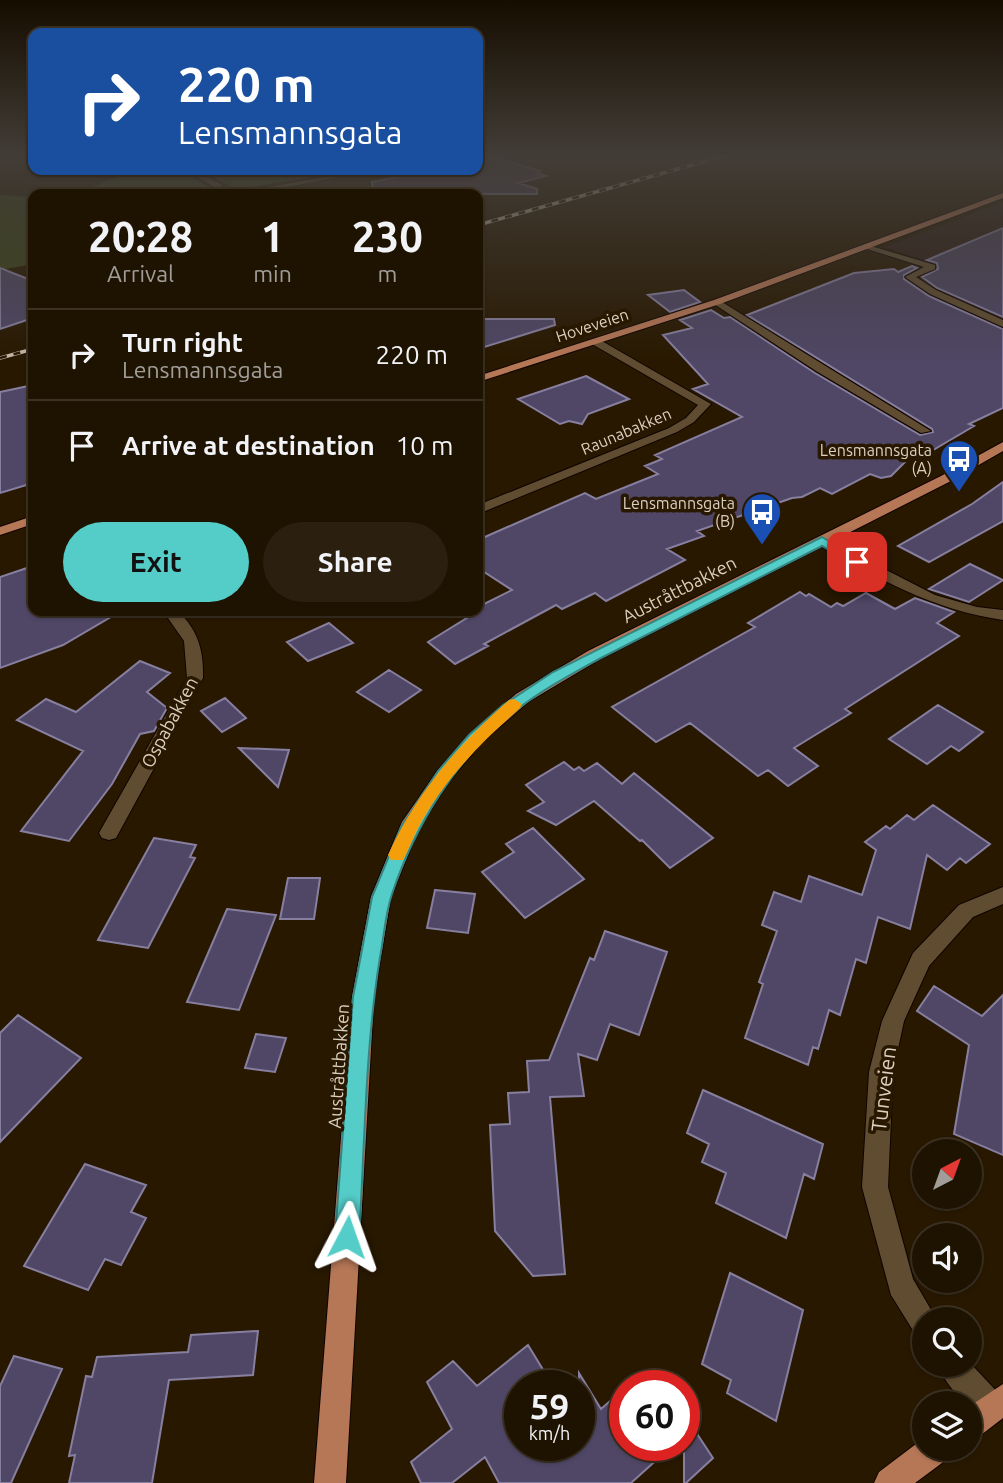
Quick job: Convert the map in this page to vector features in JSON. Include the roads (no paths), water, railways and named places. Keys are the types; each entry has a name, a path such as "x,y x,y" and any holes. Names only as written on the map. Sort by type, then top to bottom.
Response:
{"main road":[{"name":"Hoveveien","path":"483,377 717,302 922,225"},
{"name":"Austråttbakken","path":"330,1483 363,997 382,897 410,827 444,775 475,739 522,698 594,656 945,479 1003,446"},
{"path":"0,531 28,522"},
{"path":"890,1483 919,1461"}],"street":[{"path":"867,246 932,267 906,275 933,292 1003,324"},
{"path":"884,256 893,265"},
{"path":"717,302 820,369 925,431"},
{"name":"Raunabakken","path":"483,508 673,430 690,420 705,404 596,342"},
{"path":"822,541 893,584 980,613 1003,615"},
{"name":"Ospabakken","path":"108,833 195,678 197,651 174,616"},
{"name":"Tunveien","path":"915,1307 901,1285 875,1186 881,1072 893,1021 921,960 966,911 1003,895"},
{"path":"962,1377 988,1410"}],"railway":[{"path":"0,358 28,350"}],"place":[{"name":"Lensmannsgata (A)","path":"959,493"},
{"name":"Lensmannsgata (B)","path":"762,546"}]}
